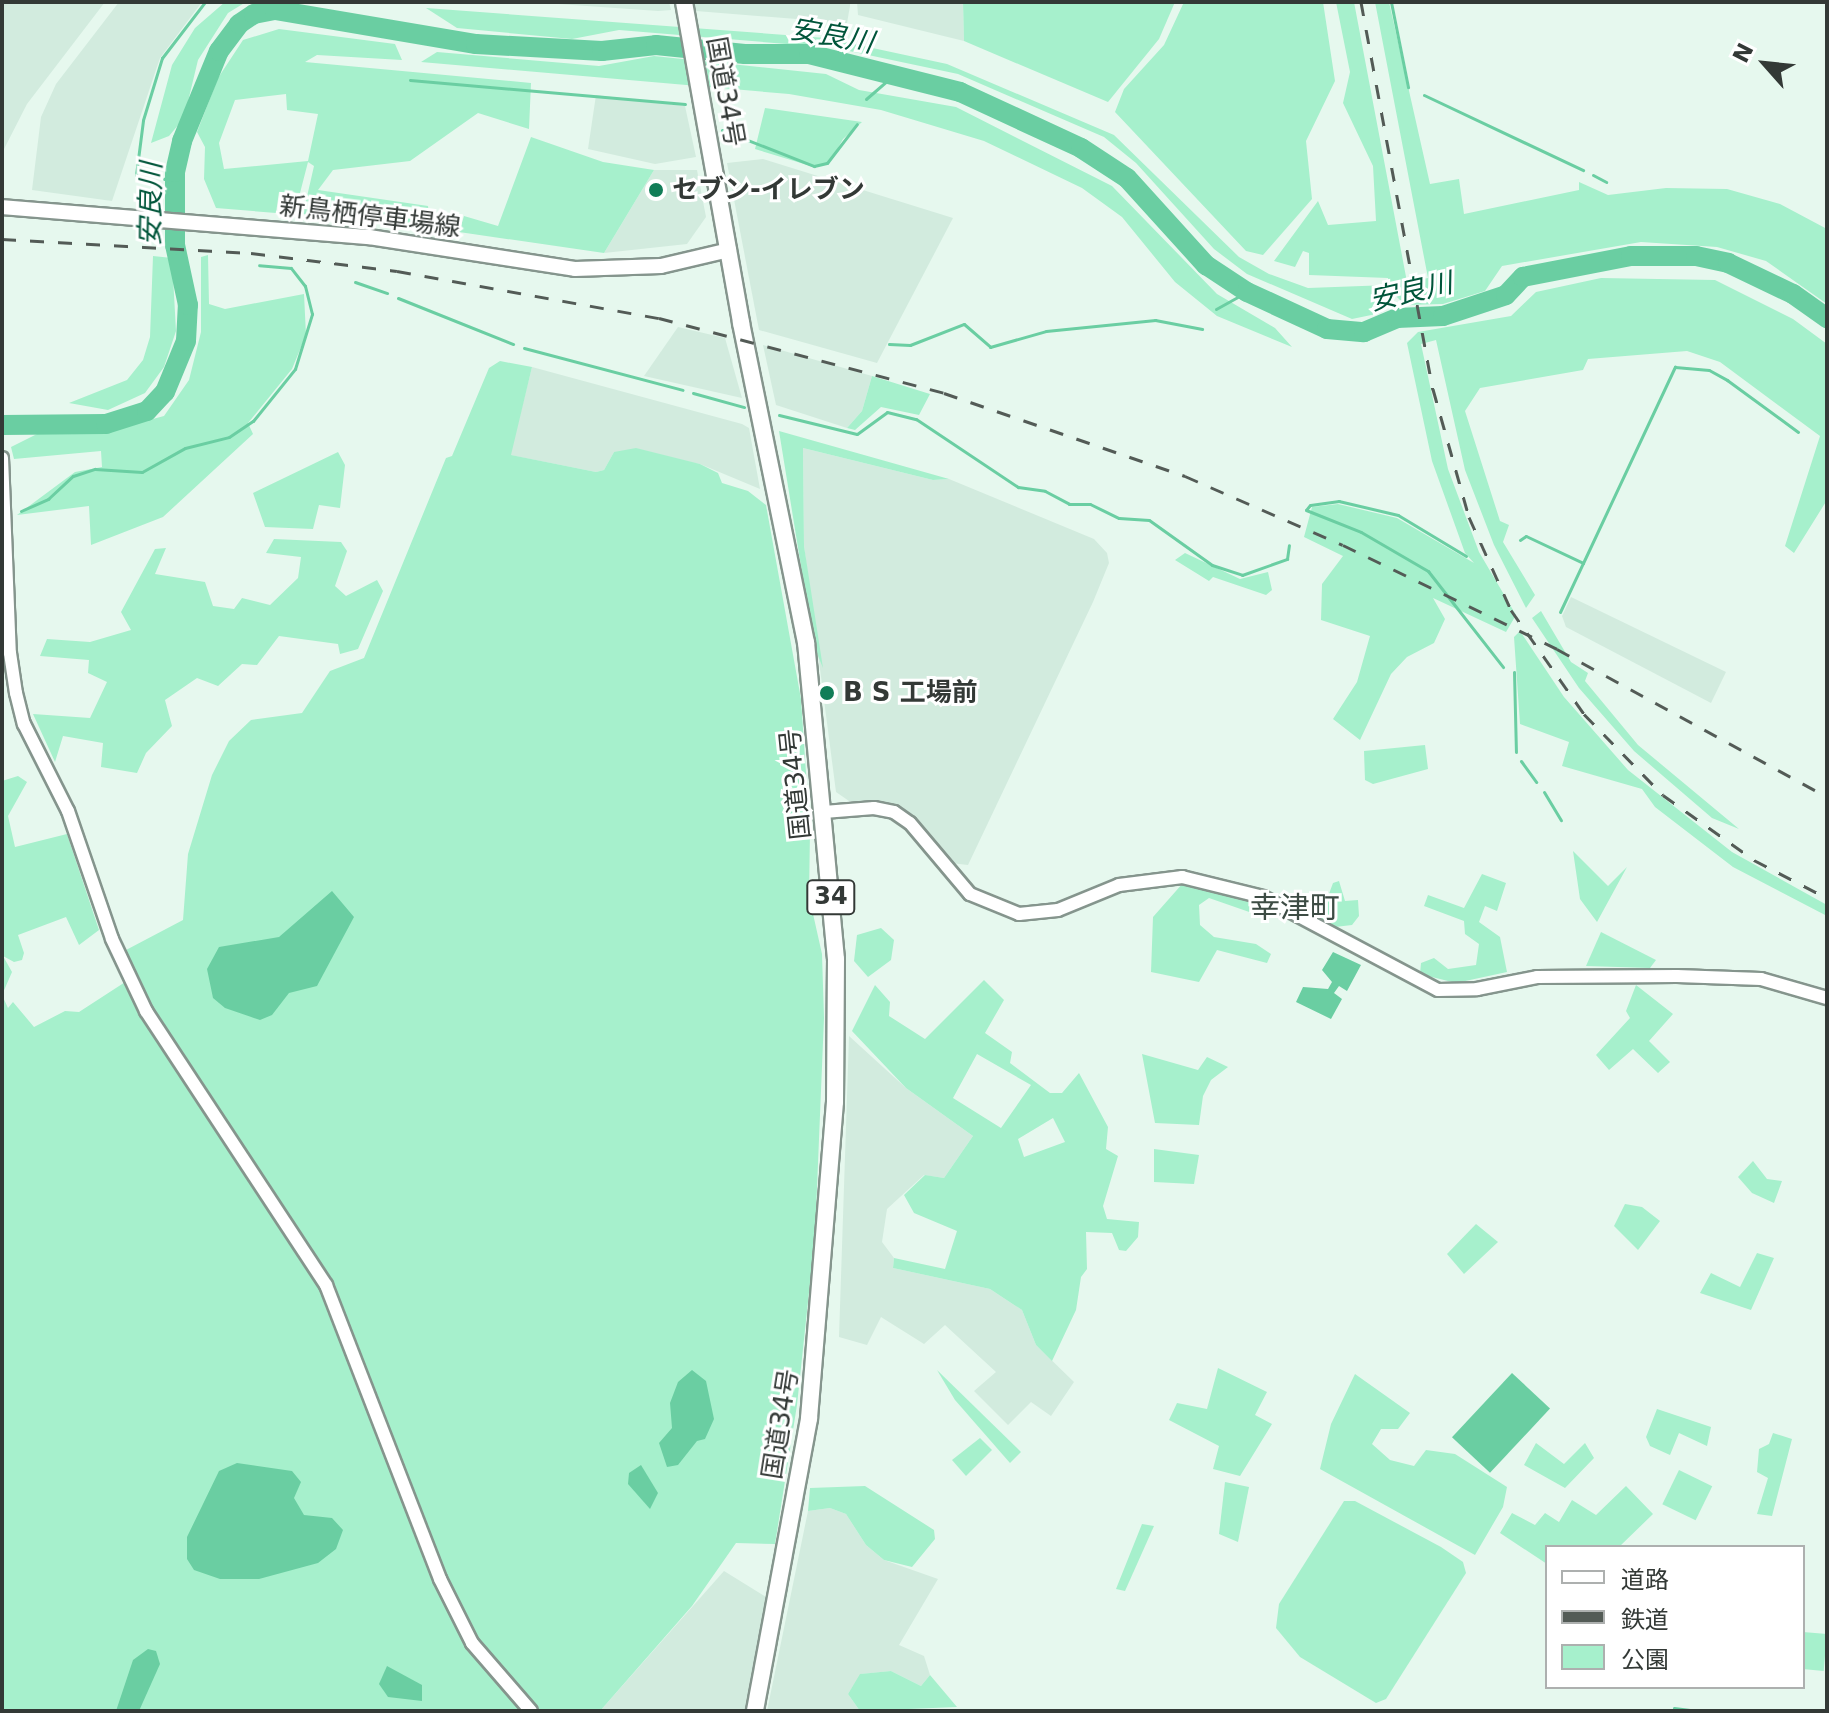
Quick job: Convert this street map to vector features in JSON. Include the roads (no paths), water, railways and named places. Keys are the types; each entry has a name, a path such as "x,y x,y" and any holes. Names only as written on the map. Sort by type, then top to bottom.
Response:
{"highway":[{"name":"国道34号","path":"684,2 806,642 836,959 835,1102 825,1261 809,1419 755,1711"}],"main road":[{"name":"新鳥栖停車場線","path":"2,207 369,237 588,270 661,266 729,250"}],"street":[{"path":"3,461 10,653 16,693 24,724 68,811 112,939 146,1011 326,1285 440,1579 472,1643 531,1711"},
{"path":"824,812 874,808 894,812 910,823 970,894 1019,914 1058,910 1119,885 1182,877 1263,897 1438,990 1477,989 1537,977 1663,976 1761,979 1827,998"}],"waterway":[{"path":"136,175 143,120 162,58 205,2"},
{"path":"1391,2 1408,87"},
{"name":"安良川","path":"2,425 106,424 147,411 165,392 186,341 188,305 175,245 175,172 182,141 219,51 239,24 254,14 275,10 476,44 602,51 656,45 745,54 809,54 960,92 1081,148 1127,178 1206,265 1247,292 1327,329 1364,332 1397,318 1443,316 1506,295 1523,277 1631,256 1696,256 1728,263 1793,294 1827,318"},
{"path":"866,99 891,77"},
{"path":"410,80 685,104"},
{"path":"1424,95 1583,170"},
{"path":"722,130 814,166 827,163 857,124"},
{"path":"164,179 175,172"},
{"path":"1593,175 1606,182"},
{"path":"21,511 48,499 73,476 95,469 142,472 185,448 229,437 253,421 295,369 312,314 305,286 291,268 259,265"},
{"path":"355,282 387,293"},
{"path":"1216,309 1247,292"},
{"path":"398,298 513,344"},
{"path":"889,344 910,345 964,324 990,347 1046,331 1155,320 1202,329"},
{"path":"524,348 683,390"},
{"path":"1520,540 1526,536 1583,563 1675,367 1709,370 1798,432"},
{"path":"693,393 744,407"},
{"path":"779,415 857,434 887,412 916,419 1018,487 1045,491 1069,504 1090,504 1119,518 1149,520 1212,565 1242,575 1287,559 1289,545"},
{"path":"1466,556 1398,515 1339,501 1310,505 1306,510 1361,532 1428,571 1503,667"},
{"path":"1560,612 1583,563"},
{"path":"1514,672 1516,752"},
{"path":"1521,761 1536,782"},
{"path":"1544,792 1561,820"},
{"path":"1674,1708 1700,1711"}],"railway":[{"path":"1361,2 1433,389 1469,517 1511,610 1584,714 1663,795 1754,860 1827,898"},
{"path":"2,239 251,253 397,271 659,318 944,393 1185,476 1343,545 1557,649 1827,797"}],"place":[{"name":"セブン-イレブン","path":"656,190"},
{"name":"B S 工場前","path":"827,693"}],"district":[{"name":"幸津町","path":"1295,908"}]}
